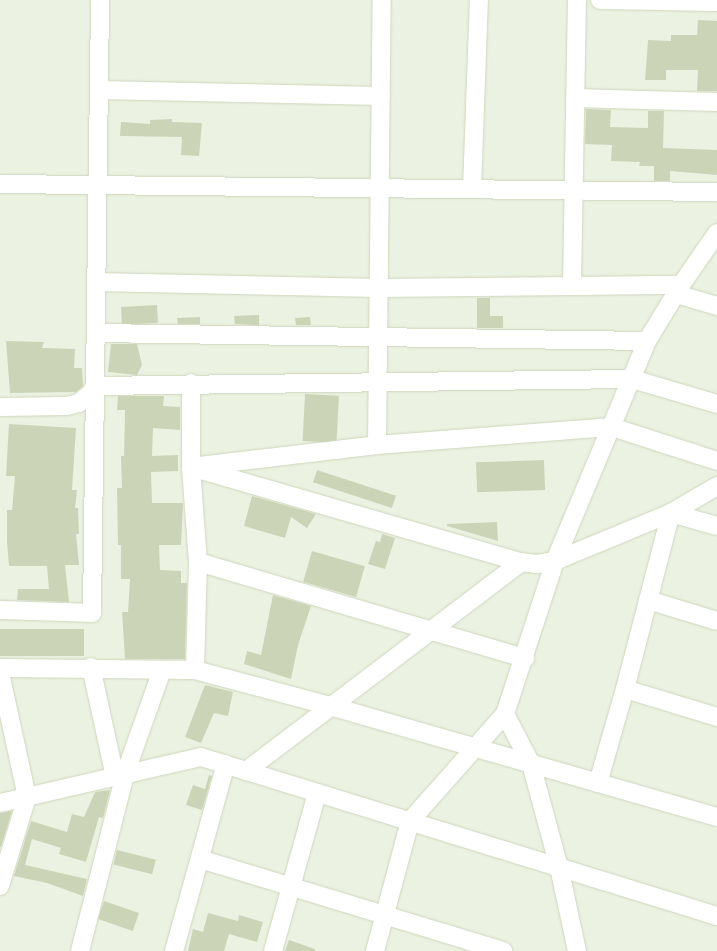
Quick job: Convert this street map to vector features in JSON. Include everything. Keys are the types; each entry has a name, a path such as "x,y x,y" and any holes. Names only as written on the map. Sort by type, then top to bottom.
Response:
{"street":[{"path":"0,610 92,613 100,0"},
{"path":"377,445 382,0"},
{"path":"472,189 479,0"},
{"path":"572,284 577,0"},
{"path":"600,0 717,2"},
{"path":"99,90 381,96"},
{"path":"575,98 717,102"},
{"path":"0,184 717,192"},
{"path":"376,951 410,821 506,714 554,561 647,341 678,289 717,233"},
{"path":"96,282 379,288 572,284 678,289 717,306"},
{"path":"96,333 647,341"},
{"path":"95,386 191,383 632,379 717,404"},
{"path":"191,383 191,467 198,562 195,670"},
{"path":"0,407 79,404 92,393 95,386"},
{"path":"191,467 377,445 612,427 717,461"},
{"path":"191,467 521,562 537,564 554,561 671,513 717,486"},
{"path":"671,513 717,526"},
{"path":"598,783 625,689 671,513"},
{"path":"198,562 525,658"},
{"path":"246,771 521,562"},
{"path":"648,600 717,621"},
{"path":"0,668 91,667 195,670 330,706 717,817"},
{"path":"91,667 120,776"},
{"path":"80,951 120,776 162,670"},
{"path":"0,673 27,797 0,886"},
{"path":"625,689 717,717"},
{"path":"506,714 531,764 559,867 577,951"},
{"path":"0,803 201,757 717,916"},
{"path":"174,951 226,764"},
{"path":"273,951 316,792"},
{"path":"200,858 385,915 480,947 503,951"}],"building":[{"path":"698,20 717,21 717,91 697,91 698,70 666,70 666,80 645,80 648,40 671,41 671,35 697,35"},
{"path":"586,109 611,110 610,127 648,128 648,111 664,111 663,148 717,150 717,175 670,171 670,181 654,181 654,166 639,166 640,162 611,161 612,145 585,144"},
{"path":"172,119 172,122 202,123 199,156 181,155 182,137 120,136 121,122 150,124 150,120"},
{"path":"477,298 490,298 490,316 503,316 503,328 477,328"},
{"path":"157,305 158,323 122,325 121,307"},
{"path":"259,315 259,325 235,324 234,316"},
{"path":"200,317 200,324 178,324 177,318"},
{"path":"310,317 311,325 296,325 295,318"},
{"path":"6,341 44,342 42,348 75,349 74,368 82,368 83,386 76,392 10,393"},
{"path":"111,344 137,344 142,365 137,375 108,372"},
{"path":"305,394 339,396 336,443 303,441"},
{"path":"118,396 164,396 163,406 180,407 180,430 153,428 152,456 178,455 178,471 151,472 152,503 183,503 181,545 159,545 160,570 181,571 181,583 187,583 185,659 125,659 122,612 128,612 130,579 121,579 121,545 118,545 117,488 122,488 121,456 124,456 125,410 117,410"},
{"path":"9,424 76,428 72,490 77,490 75,508 78,508 79,534 76,534 79,565 65,565 69,602 17,600 18,589 49,589 47,566 9,566 7,510 12,510 15,476 6,476"},
{"path":"544,460 545,490 477,492 476,462"},
{"path":"317,470 396,496 392,508 313,482"},
{"path":"252,496 316,514 307,528 291,517 285,538 244,526"},
{"path":"497,522 498,541 447,526 447,524"},
{"path":"382,534 395,538 385,569 368,564 376,541 380,542"},
{"path":"312,551 365,566 356,597 303,582"},
{"path":"273,595 311,606 298,645 291,679 244,664 247,651 261,655"},
{"path":"0,629 84,629 84,656 0,656"},
{"path":"205,685 233,692 228,716 214,713 201,743 185,737"},
{"path":"209,775 212,776 202,810 186,805 193,785 205,789"},
{"path":"110,790 103,818 99,817 86,862 59,854 61,848 32,839 25,865 87,879 83,896 47,883 14,876 31,821 67,832 72,814 84,817 95,792"},
{"path":"12,811 1,847 0,847 0,813"},
{"path":"117,850 156,860 152,874 113,865"},
{"path":"104,901 139,913 133,931 98,919"},
{"path":"208,913 238,921 239,915 263,922 257,942 229,934 224,951 188,951 193,929 203,932"},
{"path":"289,940 315,949 315,951 285,951"}]}
